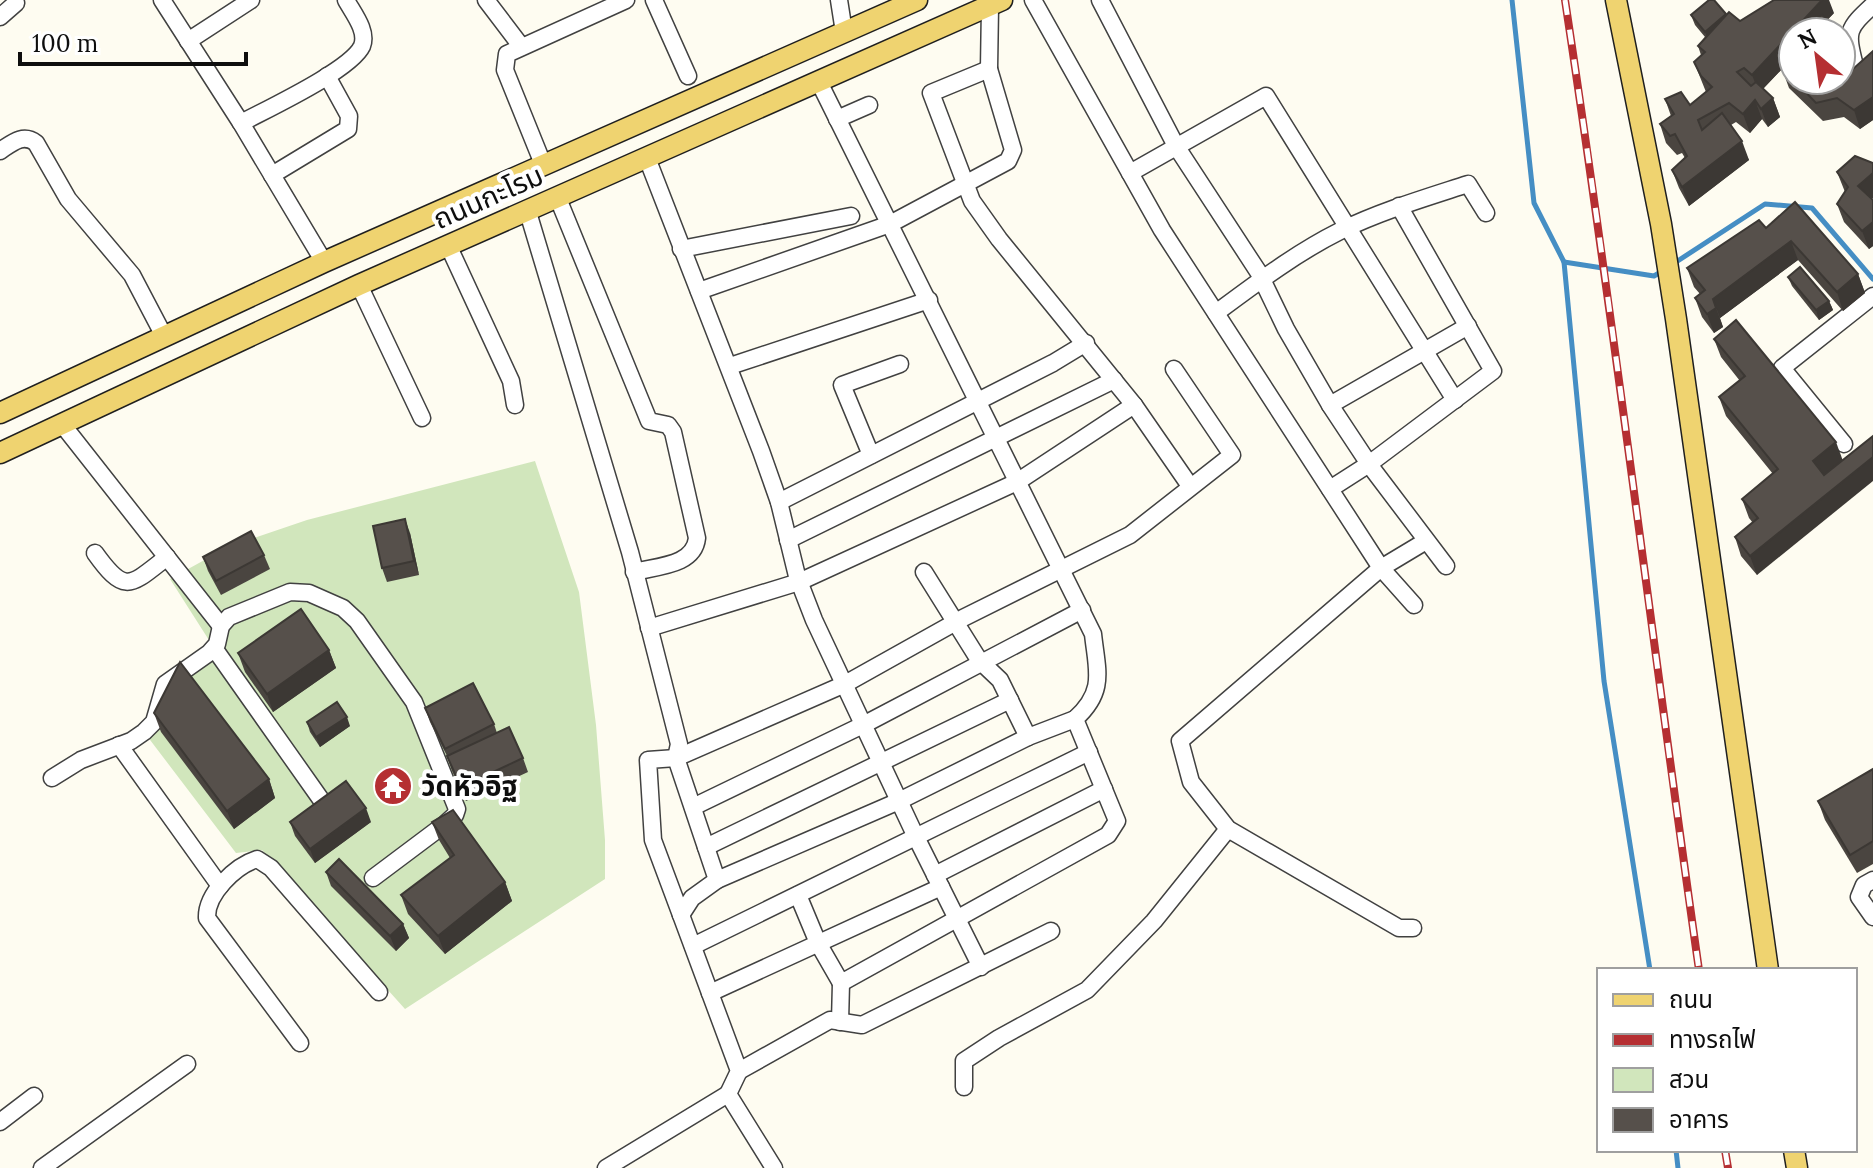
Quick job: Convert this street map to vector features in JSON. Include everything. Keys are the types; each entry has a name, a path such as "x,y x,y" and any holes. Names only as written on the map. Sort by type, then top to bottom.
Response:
{"main road":[{"name":"ถนนกะโรม","path":"0,413 324,262 917,0"},
{"path":"1616,0 1661,224 1676,319 1768,968"},
{"name":"ถนนกะโรม","path":"0,453 527,209 996,3"},
{"path":"543,164 557,196"}],"street":[{"path":"188,41 251,0"},
{"path":"241,123 352,59 363,44 362,28 346,0"},
{"path":"486,0 521,46"},
{"path":"543,164 505,70 507,54 626,0"},
{"path":"654,0 688,76"},
{"path":"839,0 844,32"},
{"path":"1033,0 1162,230 1381,568 1414,605"},
{"path":"1100,0 1176,146 1262,279 1286,329 1330,405 1369,464 1446,566"},
{"path":"167,2 324,262"},
{"path":"0,17 16,3"},
{"path":"699,291 890,224 1008,161 1013,150 989,69 996,3"},
{"path":"1857,20 1873,5"},
{"path":"989,69 931,93 972,201 999,239 1134,405 1190,486"},
{"path":"272,175 348,129 349,116 327,76"},
{"path":"681,915 692,898 717,880 899,801 1028,737 1075,719 1099,686 1093,634 1082,610 819,82"},
{"path":"1130,173 1266,96 1455,400"},
{"path":"837,119 869,105"},
{"path":"0,151 22,138 36,143 68,199 132,275 164,336"},
{"path":"647,158 730,366 779,502 799,582 814,620 981,967"},
{"path":"1216,313 1262,279 1347,228 1399,206 1468,184 1486,213"},
{"path":"557,196 649,421 664,423 671,428 697,538 692,555 685,559 634,572"},
{"path":"1330,489 1369,464 1493,371 1399,206"},
{"path":"527,209 634,572 679,744 676,758 717,880"},
{"path":"681,249 851,216"},
{"path":"448,245 506,368 515,405"},
{"path":"359,285 422,418"},
{"path":"1844,444 1782,368 1873,296"},
{"path":"730,366 929,300"},
{"path":"1330,405 1468,326"},
{"path":"779,502 1053,363 1086,343"},
{"path":"871,455 842,385 900,364"},
{"path":"739,1071 653,840 648,760 676,758 845,684 955,622 1130,535 1232,455 1174,369"},
{"path":"788,540 1114,380"},
{"path":"649,628 799,582 1017,482 1134,405"},
{"path":"62,424 221,626"},
{"path":"1413,928 1399,928 1228,829 1191,782 1180,741 1381,568 1426,541"},
{"path":"95,553 111,576 120,582 140,578 167,557"},
{"path":"924,572 983,664 1000,680 1028,737"},
{"path":"52,778 81,760 131,741 154,722 165,684 214,648 221,626 229,617 290,592 309,593 343,608 357,621 414,702 457,809 445,824 373,878"},
{"path":"693,807 865,724 1082,610"},
{"path":"214,648 322,801"},
{"path":"706,847 1010,700"},
{"path":"841,983 1108,835 1117,821 1075,719"},
{"path":"119,745 220,886"},
{"path":"693,946 1089,752"},
{"path":"710,993 818,943 938,881 1104,789"},
{"path":"964,1087 964,1061 999,1038 1087,990 1154,921 1228,829"},
{"path":"300,1043 207,918 209,900 220,886 251,861 257,859 263,862 379,992"},
{"path":"1873,880 1864,885 1859,897 1873,917"},
{"path":"798,895 818,943 841,983 840,1022"},
{"path":"606,1168 728,1094 739,1071 830,1020 862,1025 1051,931"},
{"path":"42,1168 187,1064"},
{"path":"728,1094 774,1168"},
{"path":"0,1122 34,1096"}],"green space":[{"name":"วัดหัวอิฐ","path":"535,461 579,592 596,725 605,879 405,1009 262,850 236,853 144,732 170,679 214,648 170,579 228,547 307,520"}],"building":[{"path":"1709,0 1714,0 1726,14 1705,32 1691,15"},
{"path":"1774,0 1822,0 1807,16 1777,16 1777,48 1752,75 1744,68 1737,72 1751,86 1756,82 1773,98 1761,109 1755,100 1743,114 1729,103 1698,120 1702,130 1722,113 1742,141 1682,187 1672,170 1687,156 1675,134 1670,136 1660,124 1674,114 1665,99 1681,92 1690,105 1712,87 1701,76 1694,62 1705,52 1698,46 1729,12 1740,21"},
{"path":"1873,51 1873,97 1854,110 1837,98 1816,103 1809,96 1857,96 1857,65"},
{"path":"1855,156 1873,163 1873,173 1858,186 1873,200 1873,222 1862,231 1837,204 1848,187 1837,172"},
{"path":"1795,202 1858,274 1837,292 1791,241 1713,299 1716,308 1707,314 1695,298 1705,290 1687,268 1759,220 1766,228"},
{"path":"1800,267 1829,301 1816,310 1788,277"},
{"path":"1736,320 1836,442 1813,461 1824,475 1873,436 1873,457 1750,556 1735,537 1758,518 1742,499 1778,469 1719,397 1745,376 1714,339"},
{"path":"405,519 414,561 382,568 373,526"},
{"path":"251,531 264,555 216,581 203,557"},
{"path":"301,609 329,650 267,694 238,653"},
{"path":"180,662 269,779 227,811 154,713"},
{"path":"473,683 494,724 445,749 425,708"},
{"path":"337,702 347,717 316,737 307,722"},
{"path":"509,727 523,758 461,787 447,756"},
{"path":"1873,769 1873,841 1850,855 1818,801"},
{"path":"346,781 366,808 310,849 290,822"},
{"path":"453,810 505,882 438,936 401,895 454,855 432,822"},
{"path":"339,859 403,924 390,936 326,872"}],"waterway":[{"path":"1512,0 1534,203 1564,262 1604,681 1650,968"},
{"path":"1673,264 1765,204 1812,208 1873,279"},
{"path":"1564,262 1654,276 1664,270"},
{"path":"1676,1152 1678,1168"}],"railway":[{"path":"1565,0 1699,968"},
{"path":"1725,1152 1728,1168"}],"place":[{"name":"วัดหัวอิฐ","path":"393,786"}]}
